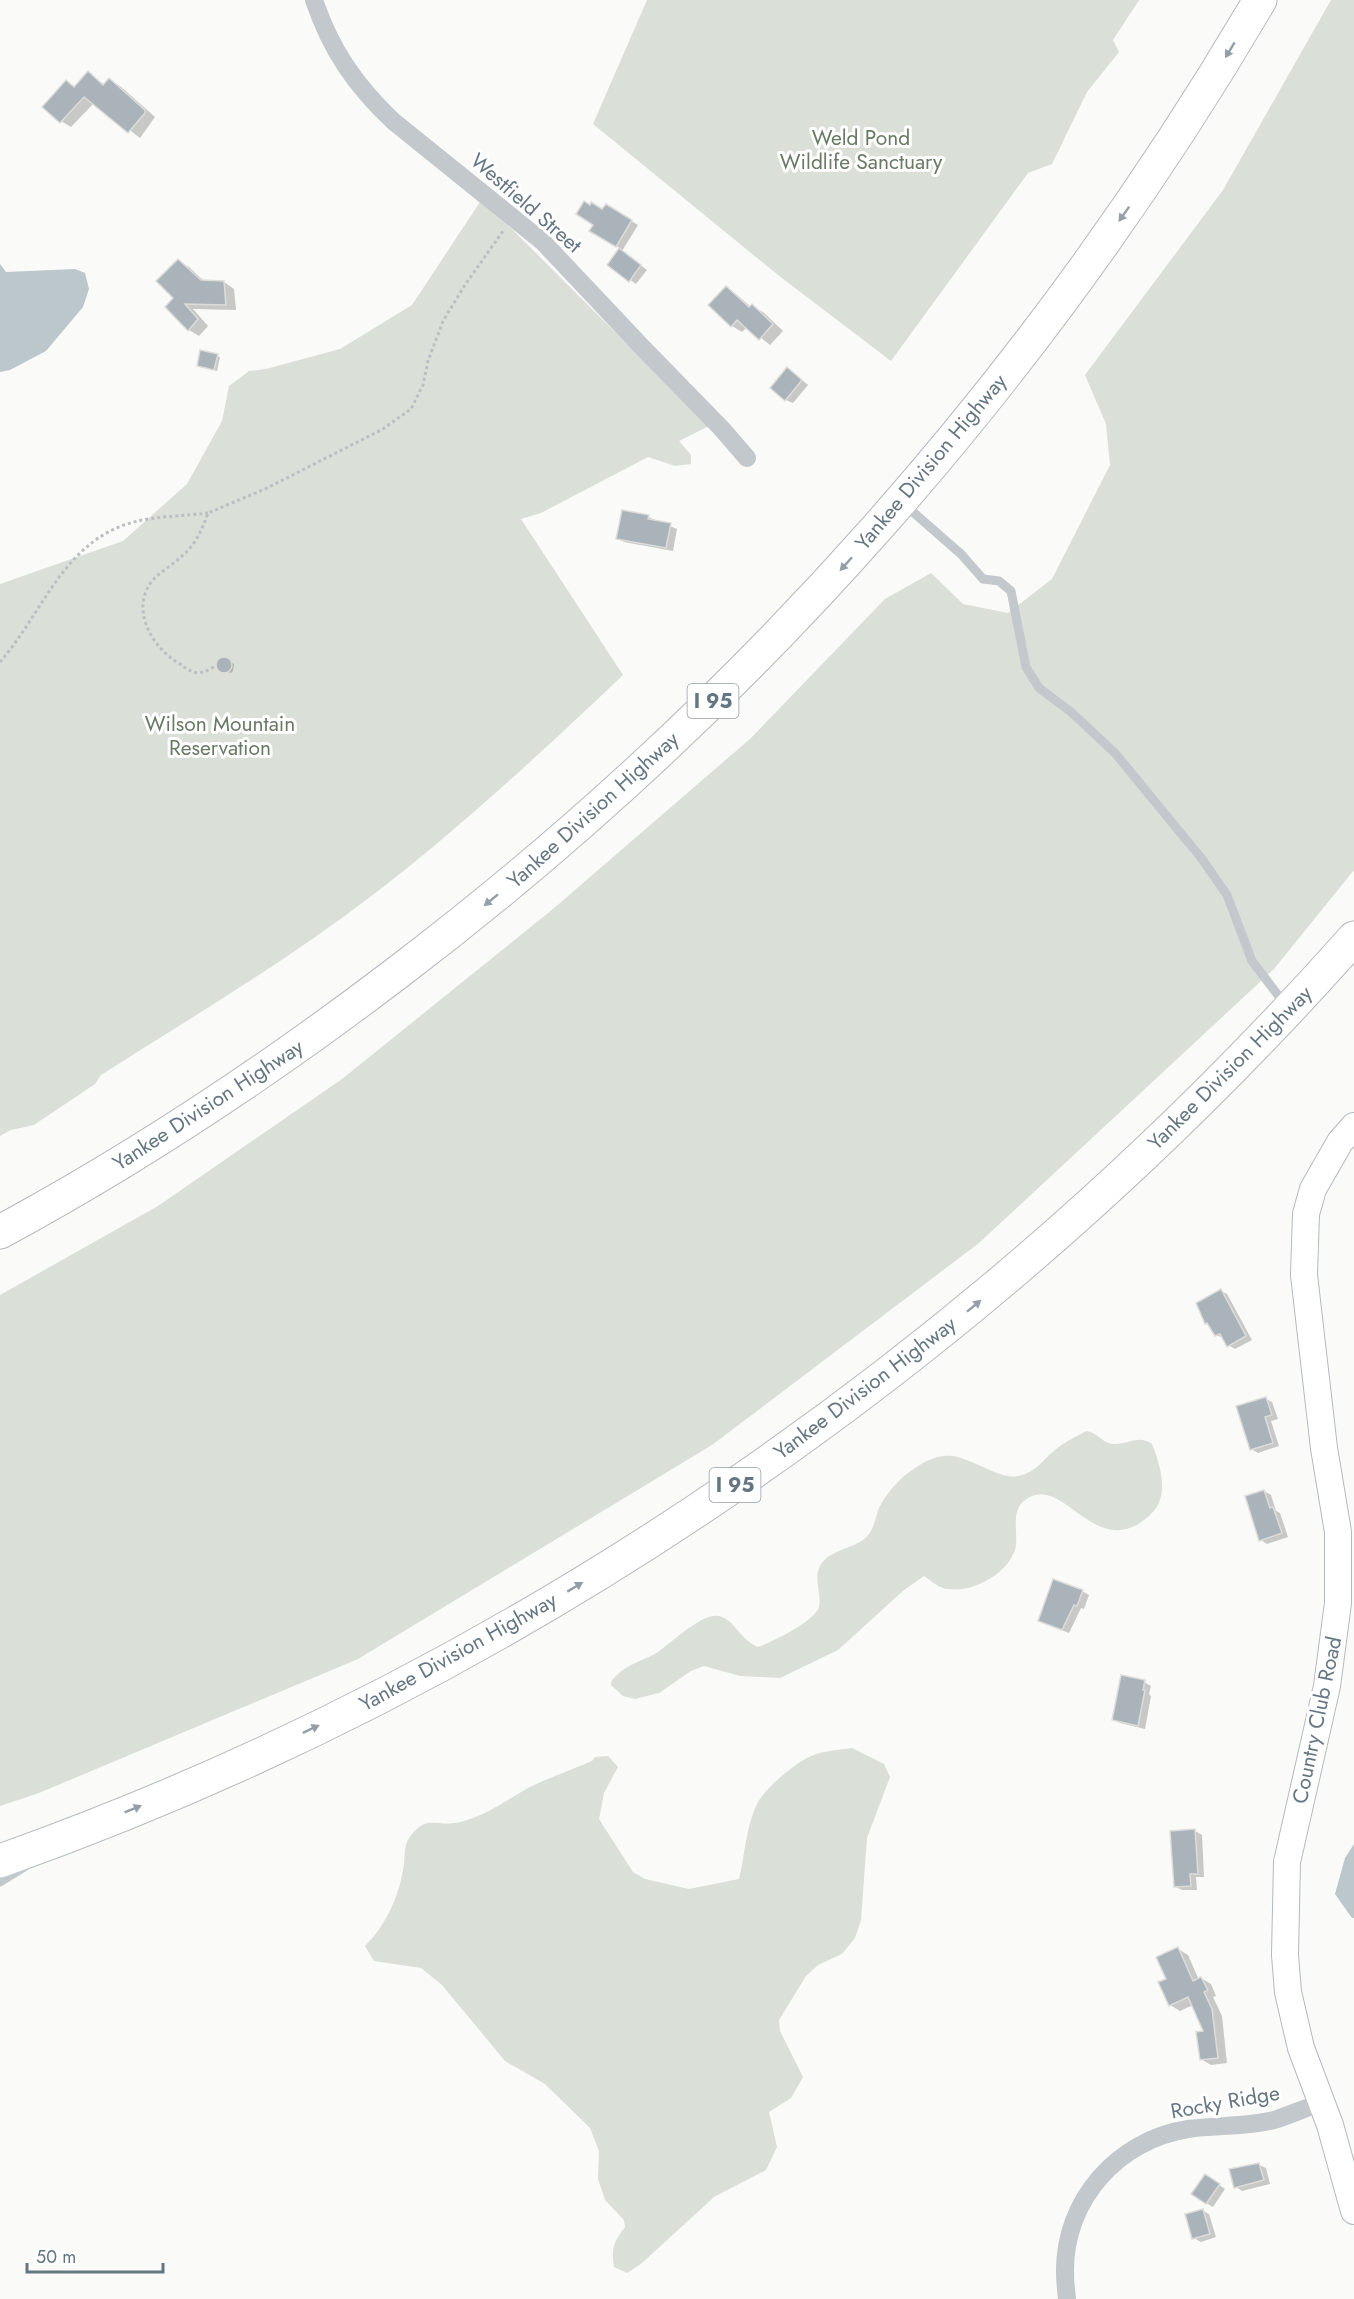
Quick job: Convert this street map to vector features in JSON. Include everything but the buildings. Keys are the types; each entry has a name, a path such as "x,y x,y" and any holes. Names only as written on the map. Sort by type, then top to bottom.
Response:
{"highway":[{"name":"Yankee Division Highway","path":"0,1232 124,1160 263,1071 370,994 499,893 598,808 721,693 812,600 901,501 1013,365 1112,231 1180,130 1260,0"},
{"name":"Yankee Division Highway","path":"0,1861 194,1783 308,1731 467,1649 616,1562 756,1471 892,1371 1022,1266 1147,1153 1289,1010 1354,938"}],"street":[{"name":"Westfield Street","path":"314,0 333,46 359,86 372,101 393,121 543,242 747,458"},
{"name":"Country Club Road","path":"1354,1126 1340,1142 1313,1189 1306,1214 1304,1275 1324,1448 1338,1532 1338,1604 1327,1686 1287,1862 1285,1955 1288,1992 1301,2048 1347,2179 1354,2211"},
{"name":"Rocky Ridge","path":"1067,2299 1065,2263 1078,2209 1093,2184 1119,2157 1141,2144 1170,2134 1186,2130 1273,2120 1322,2103"}],"lane":[{"path":"901,501 961,554 982,579 999,581 1011,591 1026,667 1039,688 1071,712 1115,753 1202,859 1227,895 1252,961 1289,1010"},
{"path":"47,1854 93,1825"},
{"path":"0,1882 37,1859"}],"path":[{"path":"0,662 17,643 66,567 89,545 112,530 135,522 208,513 265,489 383,429 411,409 423,385 428,360 443,321 465,285 513,217"},
{"path":"208,513 200,536 184,555 148,587 144,607 147,625 154,643 164,654 192,673 199,674 214,667"}],"green space":[{"name":"Weld Pond Wildlife Sanctuary","path":"647,0 1139,0 1113,40 1119,52 1087,92 1052,164 1028,173 891,361 778,275 593,124"},
{"path":"1331,0 1354,0 1354,870 1274,969 979,1243 712,1445 358,1659 39,1793 0,1806 0,1295 158,1206 342,1079 553,909 751,738 885,599 931,573 963,604 1008,613 1052,579 1110,465 1106,424 1085,375 1223,190"},
{"name":"Wilson Mountain Reservation","path":"480,202 513,230 709,426 679,441 691,455 691,464 675,466 648,457 541,513 521,519 623,675 470,815 341,919 239,988 101,1075 95,1084 34,1125 11,1130 0,1136 0,584 123,541 187,484 222,421 229,386 249,371 266,369 340,349 412,305"},
{"path":"1086,1431 1113,1444 1142,1440 1152,1444 1162,1479 1161,1497 1152,1513 1133,1527 1116,1530 1100,1526 1057,1499 1043,1494 1030,1497 1023,1502 1016,1514 1015,1550 1004,1568 995,1575 964,1589 943,1588 924,1576 904,1590 838,1650 780,1678 740,1676 704,1666 691,1671 659,1693 635,1699 623,1696 611,1685 613,1679 624,1669 655,1654 695,1624 712,1616 725,1618 747,1640 758,1647 801,1625 816,1613 819,1607 817,1576 820,1566 831,1555 864,1539 874,1525 879,1508 896,1484 904,1476 931,1459 940,1456 958,1457 1001,1474 1018,1476 1034,1469 1059,1447"},
{"path":"852,1748 884,1764 890,1777 867,1838 861,1920 855,1938 842,1954 818,1965 806,1976 779,2020 780,2031 803,2077 791,2098 769,2112 777,2147 766,2170 714,2197 642,2263 627,2273 614,2267 613,2250 625,2227 624,2220 605,2200 598,2179 599,2151 590,2128 545,2084 505,2061 442,1985 421,1968 374,1961 365,1946 380,1928 396,1897 408,1841 422,1825 457,1823 475,1817 536,1784 592,1761 595,1757 608,1756 618,1767 604,1793 599,1819 633,1872 645,1879 689,1889 739,1879 751,1820 758,1802 767,1790 807,1758 823,1752"}],"shaded area":[{"path":"0,264 6,272 75,269 85,273 89,289 83,307 46,351 10,370 0,372"},
{"path":"1354,1844 1354,1918 1352,1918 1335,1894 1345,1858"}]}
